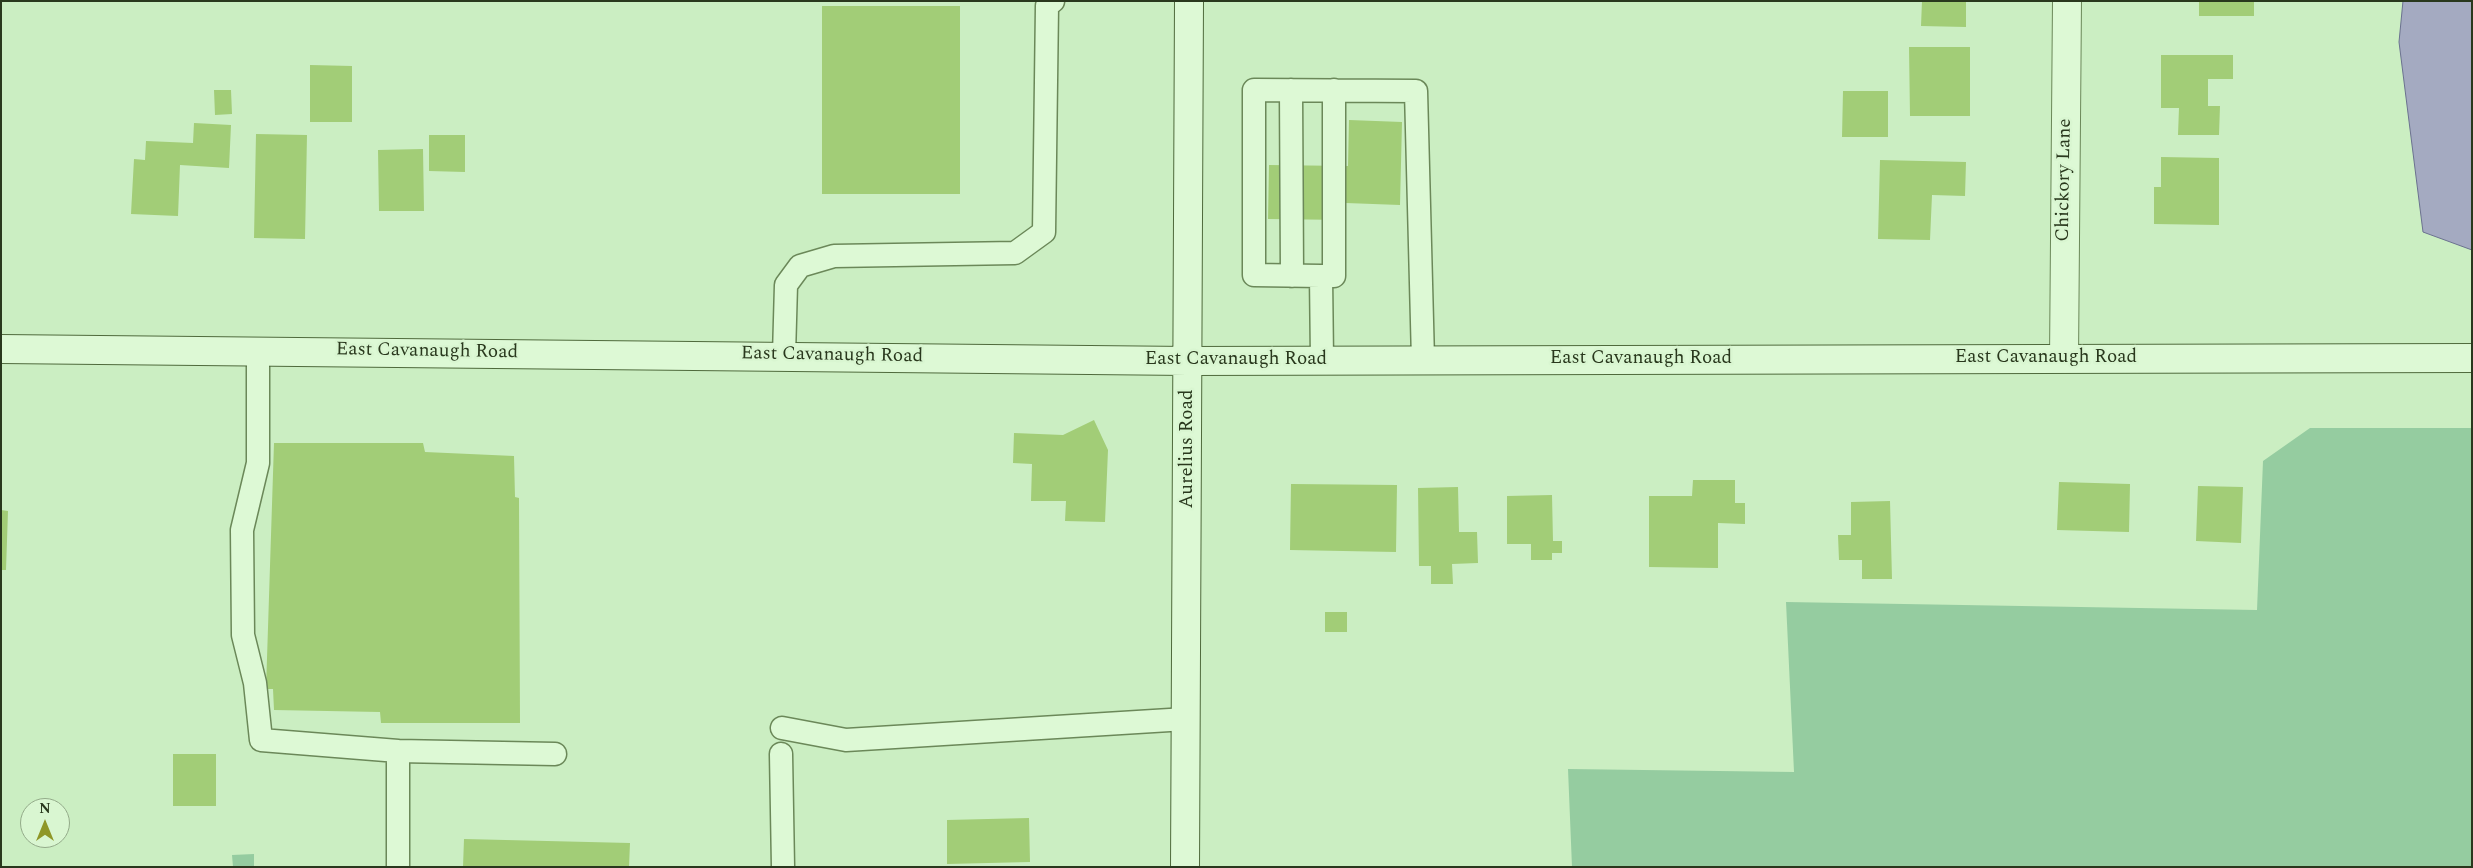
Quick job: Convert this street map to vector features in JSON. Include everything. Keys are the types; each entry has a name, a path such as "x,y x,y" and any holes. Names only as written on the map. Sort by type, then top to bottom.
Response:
{"street":[{"name":"Aurelius Road","path":"1185,867 1189,1"},
{"name":"Chickory Lane","path":"2064,358 2067,1"},
{"name":"East Cavanaugh Road","path":"1,349 784,355 1188,361 2472,358"}],"lane":[{"path":"784,355 786,285 800,266 834,256 1016,253 1044,232 1047,6 1053,1"},
{"path":"1334,90 1334,276 1254,275 1254,90 1334,90 1416,91 1423,360"},
{"path":"1291,90 1292,276"},
{"path":"1321,276 1322,360"},
{"path":"258,351 258,463 242,530 243,635 255,684 261,740 398,751 555,754"},
{"path":"782,728 846,740 1186,719"},
{"path":"398,751 398,867"},
{"path":"781,754 783,867"}],"green space":[{"path":"2310,428 2472,428 2472,867 1572,867 1568,769 1794,772 1786,602 2257,610 2263,461"},
{"path":"254,854 254,867 233,867 232,855"}],"water":[{"path":"2403,1 2472,1 2472,250 2423,232 2399,42"}],"building":[{"path":"1922,1 1966,1 1966,27 1921,26"},
{"path":"2199,1 2254,1 2254,16 2199,16"},
{"path":"822,6 960,6 960,194 822,194"},
{"path":"1909,47 1970,47 1970,116 1910,116"},
{"path":"2161,55 2233,55 2233,79 2208,79 2208,106 2220,106 2219,135 2178,135 2179,108 2161,108"},
{"path":"310,65 352,66 352,122 310,122"},
{"path":"214,90 231,90 232,114 215,115"},
{"path":"1843,91 1888,91 1888,137 1842,137"},
{"path":"1349,120 1402,122 1400,205 1346,203 1346,220 1268,219 1269,165 1348,166"},
{"path":"194,123 231,125 229,168 180,165 178,216 131,214 134,159 145,160 146,141 193,143"},
{"path":"256,134 307,135 305,239 254,238"},
{"path":"429,135 465,135 465,172 429,171"},
{"path":"423,149 424,211 379,211 378,150"},
{"path":"2161,157 2219,158 2219,225 2154,224 2154,187 2161,187"},
{"path":"1880,160 1966,162 1965,196 1932,195 1930,240 1878,239"},
{"path":"1094,420 1108,450 1105,522 1065,521 1066,501 1031,501 1032,464 1013,463 1014,433 1063,435"},
{"path":"274,443 423,443 425,452 514,456 515,497 519,498 520,723 381,723 380,712 274,710 273,689 266,689"},
{"path":"1693,480 1735,480 1735,503 1745,503 1745,524 1718,523 1718,568 1649,567 1649,496 1692,496"},
{"path":"2059,482 2130,484 2129,532 2057,530"},
{"path":"1291,484 1397,485 1396,552 1290,550"},
{"path":"2198,486 2243,487 2241,543 2196,541"},
{"path":"1458,487 1459,532 1477,532 1478,563 1452,564 1453,584 1431,584 1431,566 1419,566 1418,488"},
{"path":"1552,495 1553,541 1562,541 1562,553 1552,553 1552,560 1531,560 1531,544 1507,544 1507,496"},
{"path":"1890,501 1892,579 1862,579 1862,560 1839,560 1838,535 1851,535 1851,502"},
{"path":"1,510 8,511 6,570 1,570"},
{"path":"1325,612 1347,612 1347,632 1325,632"},
{"path":"173,754 216,754 216,806 173,806"},
{"path":"1029,818 1030,862 947,864 947,820"},
{"path":"464,839 630,843 629,867 463,867"}]}
